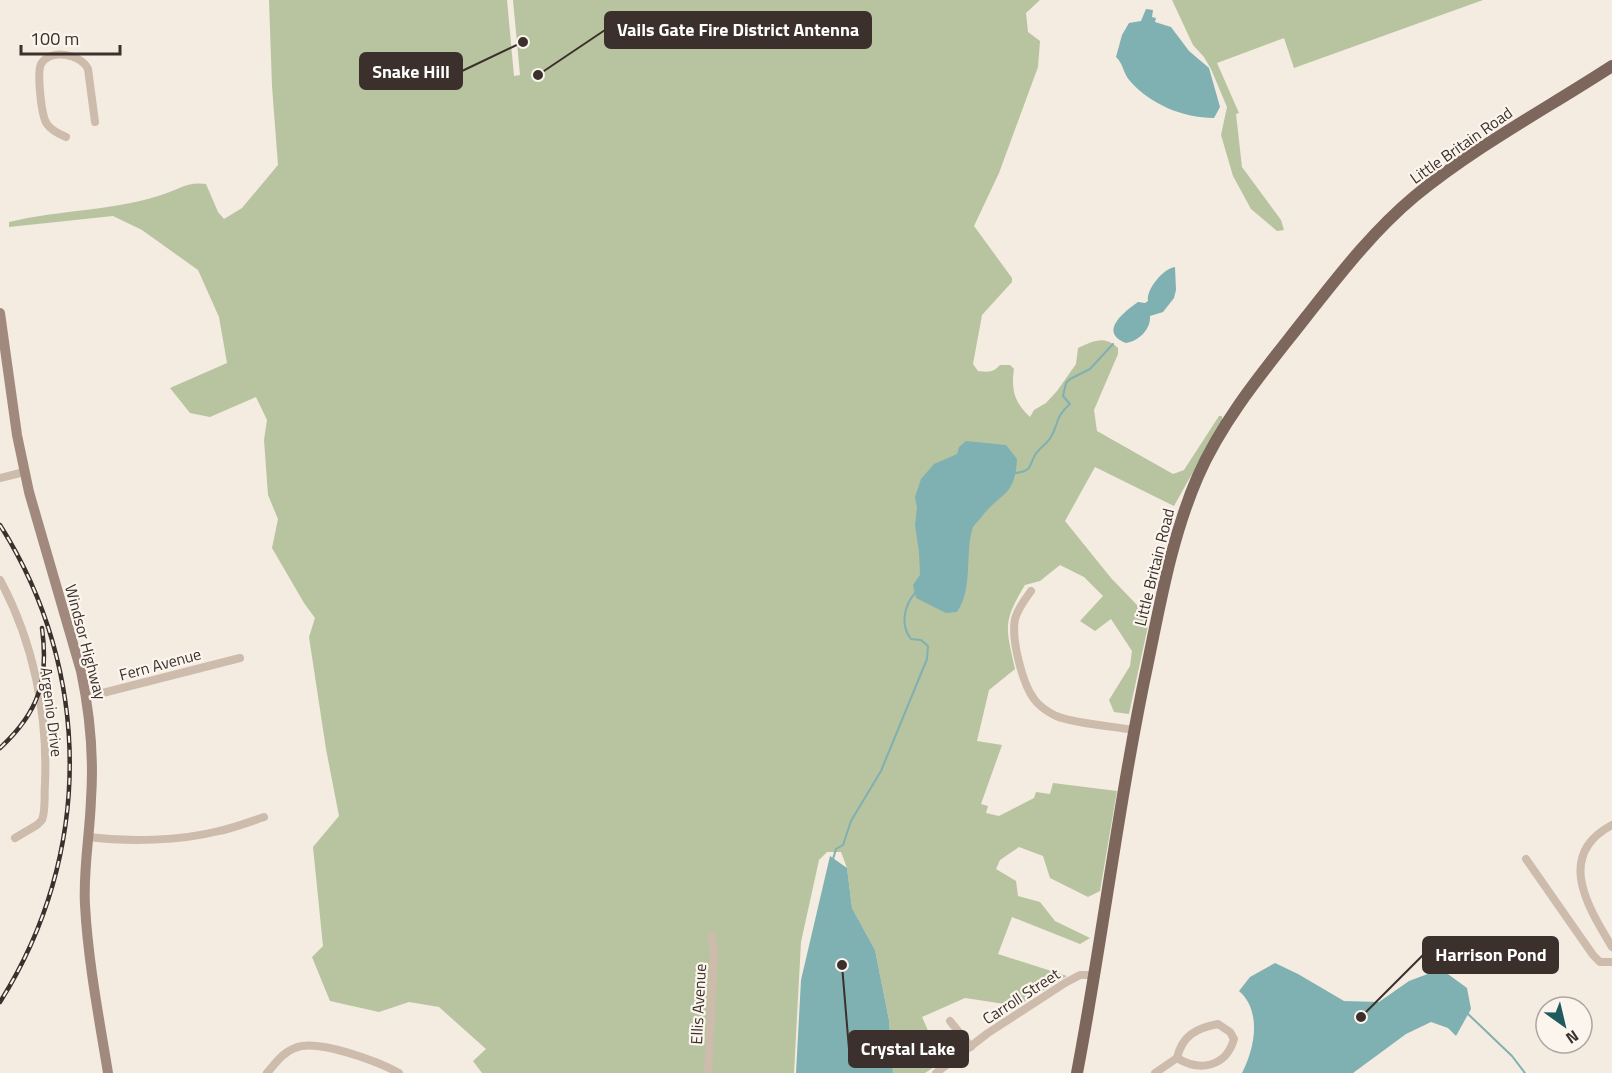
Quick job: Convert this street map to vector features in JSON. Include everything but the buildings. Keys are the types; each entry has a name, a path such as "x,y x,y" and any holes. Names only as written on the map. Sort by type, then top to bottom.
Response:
{"main road":[{"name":"Little Britain Road","path":"1077,1073 1134,729 1173,546 1199,474 1216,440 1253,385 1358,253 1387,222 1451,168 1612,66"},
{"name":"Windsor Highway","path":"0,313 24,472 87,697 92,752 92,797 85,904 88,942 108,1073"}],"street":[{"path":"66,137 49,127 43,115 39,69 44,60 50,57 73,56 85,63 88,69 96,122"},
{"path":"0,478 24,472"},
{"name":"Argenio Drive","path":"0,580 21,623 30,654 39,694 46,769 42,820 15,838"},
{"path":"1031,591 1021,605 1014,628 1026,684 1034,699 1056,716 1134,729"},
{"name":"Fern Avenue","path":"87,697 240,658"},
{"path":"88,837 117,840 193,836 222,831 264,817"},
{"path":"1612,825 1605,828 1586,847 1582,855 1581,868 1585,896 1592,914 1612,947"},
{"path":"1526,860 1593,955 1600,962 1612,962"},
{"name":"Ellis Avenue","path":"708,1073 714,952 712,936"},
{"name":"Carroll Street","path":"936,1073 988,1033 1065,983 1080,975 1095,975"},
{"path":"950,1021 971,1047"},
{"path":"1155,1073 1177,1058 1183,1041 1196,1029 1222,1025 1234,1039 1231,1050 1214,1063 1194,1066 1177,1058"},
{"path":"267,1073 285,1053 308,1044 329,1047 399,1073"}],"green space":[{"path":"269,0 507,0 514,76 520,75 513,0 1040,0 1026,13 1028,32 1040,41 1038,67 999,173 974,226 1012,278 1012,282 982,315 973,364 978,371 985,372 993,371 1000,365 1010,365 1014,369 1013,383 1017,401 1030,417 1034,410 1046,403 1057,391 1076,364 1078,348 1099,340 1113,344 1118,348 1118,354 1094,410 1097,431 1173,474 1184,470 1219,416 1222,416 1222,420 1174,506 1095,467 1065,521 1111,578 1137,605 1148,626 1129,714 1114,712 1109,700 1130,666 1132,651 1111,619 1095,631 1080,621 1103,596 1084,577 1060,565 1040,581 1025,585 1009,617 1008,634 1015,669 989,690 977,741 1002,745 981,804 988,806 986,813 999,816 1034,798 1036,792 1050,794 1053,783 1117,791 1100,891 1088,897 1050,878 1043,856 1019,847 1000,860 996,869 1016,881 1018,896 1040,902 1055,921 1090,938 1080,944 1012,917 998,954 1067,976 1018,1006 965,998 922,1017 942,1062 925,1073 893,1073 889,1020 875,950 852,908 847,868 841,852 827,852 819,860 801,942 794,1073 482,1073 473,1061 486,1049 439,1007 409,1002 379,1012 330,1001 312,957 323,946 313,847 339,816 309,637 315,618 272,548 278,519 268,495 264,440 267,420 256,397 210,417 190,413 170,388 227,363 219,317 198,270 142,230 113,216 9,227 9,222 140,201 199,183 206,184 218,212 224,219 242,208 278,165"},
{"path":"1172,0 1483,0 1294,68 1284,38 1217,63 1239,113 1236,114 1242,167 1281,220 1284,230 1277,231 1251,209 1233,176 1221,135 1227,107 1211,69 1193,45"}],"water":[{"path":"1146,9 1153,10 1152,17 1156,18 1155,22 1171,27 1189,51 1209,68 1220,107 1214,118 1179,112 1157,103 1138,89 1128,78 1116,57 1122,35 1129,23 1141,21"},
{"path":"1175,267 1174,298 1163,312 1150,316 1146,330 1135,340 1126,343 1118,338 1114,333 1116,322 1138,302 1148,301 1150,291 1157,280 1166,271"},
{"path":"966,441 1006,445 1017,459 1016,472 1010,488 975,524 970,540 967,583 962,603 957,612 946,613 916,598 913,585 920,575 915,497 921,479 934,464 957,454 959,447"},
{"path":"830,856 847,868 852,908 875,950 889,1020 893,1073 796,1073 801,980"},
{"path":"1275,963 1344,1001 1379,1002 1409,981 1441,969 1467,988 1471,1009 1456,1036 1448,1028 1431,1022 1406,1034 1353,1073 1242,1073 1247,1063 1254,1030 1251,1009 1239,991 1250,977"}],"waterway":[{"path":"1016,473 1025,471 1029,467 1037,453 1051,437 1062,413 1070,404 1063,396 1066,383 1090,369 1113,344"},
{"path":"833,859 836,849 843,845 851,821 881,771 927,659 928,646 921,640 911,639 905,628 906,610 915,593"},
{"path":"1467,1013 1512,1056 1525,1073"}],"railway":[{"path":"0,525 31,582 52,641 65,702 70,764 65,825 52,886 31,945 0,1002"},
{"path":"0,748 24,721 38,694 44,664 42,628"}],"place":[{"name":"Snake Hill","path":"523,42"},
{"name":"Vails Gate Fire District Antenna","path":"538,75"},
{"name":"Crystal Lake","path":"842,965"},
{"name":"Harrison Pond","path":"1361,1017"}]}
